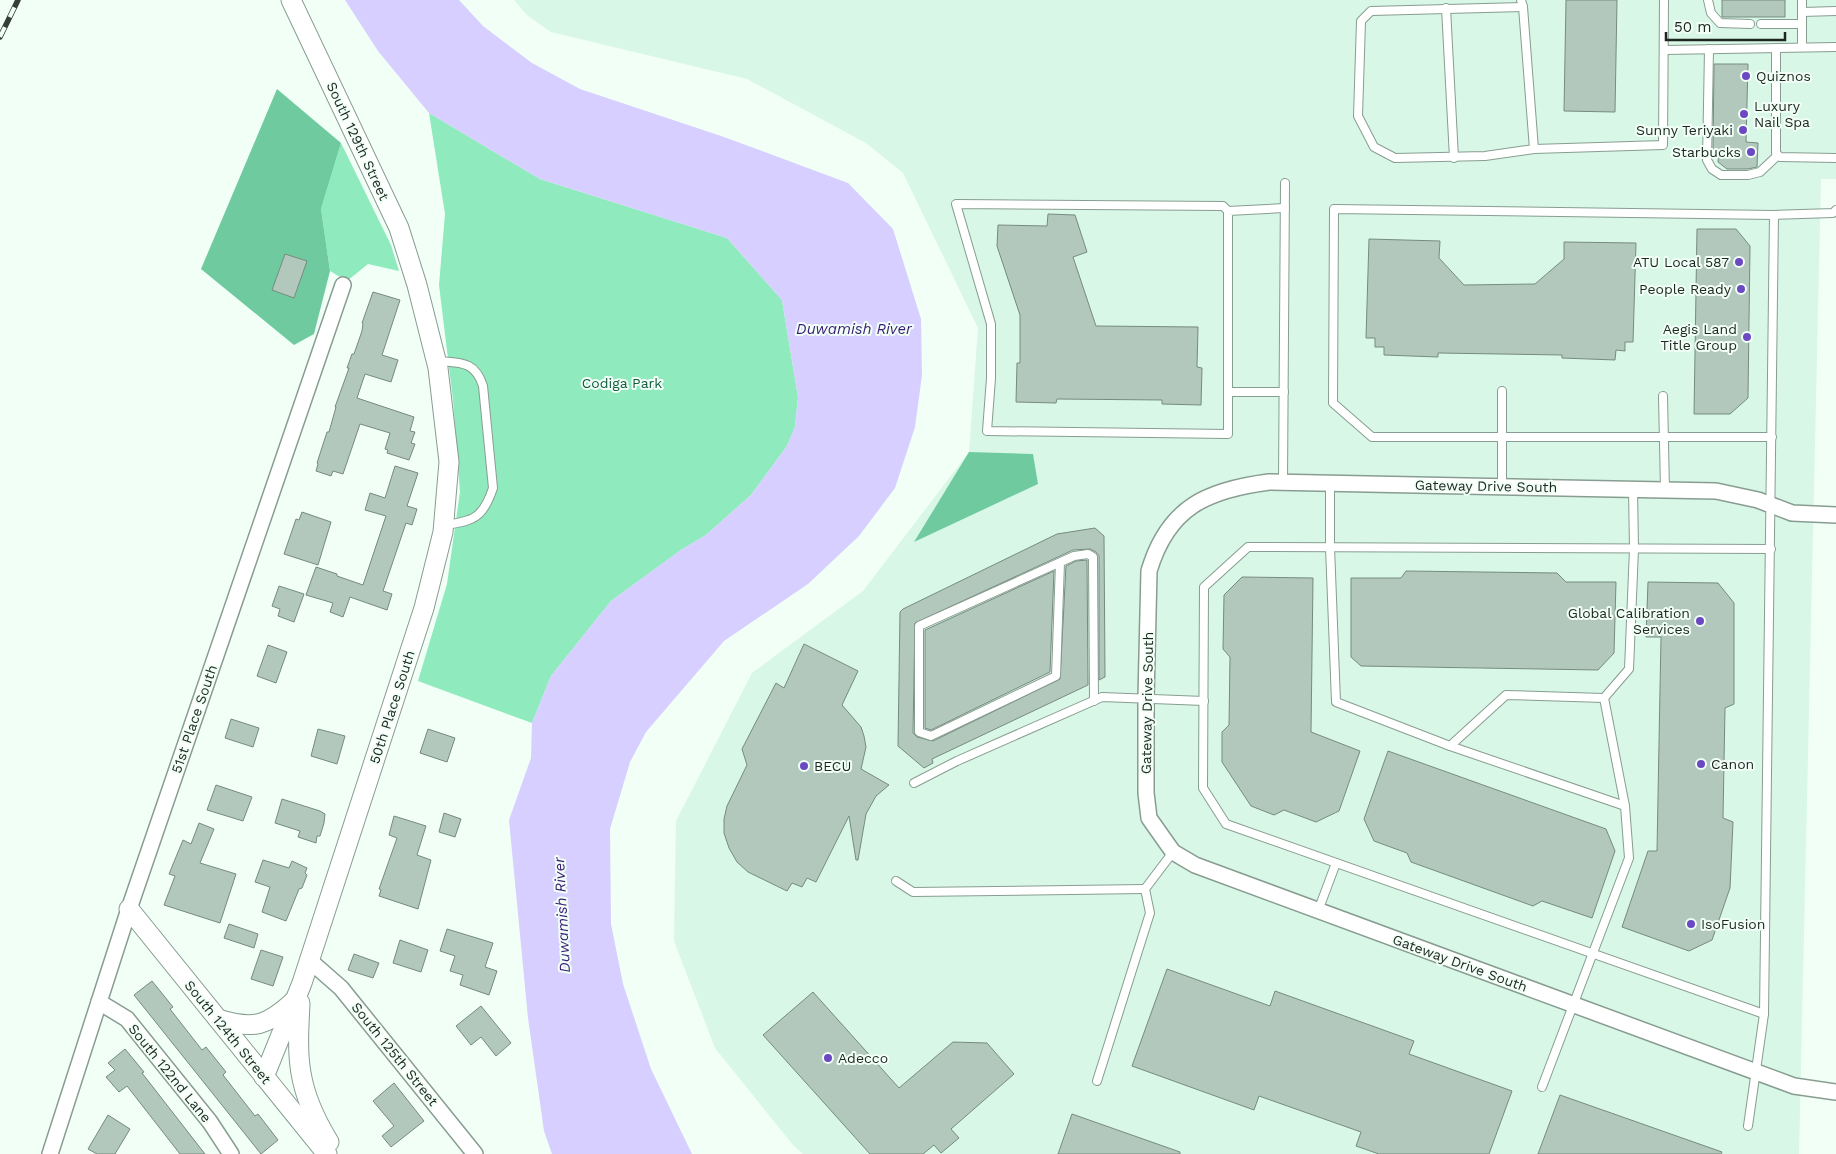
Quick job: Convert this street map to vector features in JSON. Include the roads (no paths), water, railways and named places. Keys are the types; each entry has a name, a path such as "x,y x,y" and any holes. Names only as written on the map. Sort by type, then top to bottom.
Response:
{"street":[{"name":"South 129th Street","path":"291,0 399,228 417,285"},
{"name":"51st Place South","path":"50,1154 129,910 344,285"},
{"name":"50th Place South","path":"264,1077 309,960 424,608 444,525 449,462 436,361 417,285"},
{"name":"Gateway Drive South","path":"1836,515 1792,513 1758,500 1716,491 1283,482 1239,486 1203,499 1185,509 1163,538 1153,557 1149,571 1146,698 1146,793 1149,818 1173,852 1195,865 1794,1086 1836,1092"},
{"name":"South 124th Street","path":"129,910 328,1154"},
{"name":"South 125th Street","path":"309,960 341,988 475,1154"},
{"path":"218,1019 237,1025 258,1024 270,1020 280,1014 298,991"},
{"path":"298,991 298,1040 301,1073 308,1100 336,1154"},
{"name":"South 122nd Lane","path":"99,1002 127,1019 210,1122 231,1154"},
{"path":"264,1077 299,1052"}],"lane":[{"path":"1534,149 1522,4 1370,11 1361,21 1358,116 1374,147 1395,158 1454,158 1534,149 1663,145 1664,0"},
{"path":"1708,0 1711,13 1720,23 1750,24"},
{"path":"1802,0 1802,47"},
{"path":"1446,8 1454,158"},
{"path":"1802,12 1836,11"},
{"path":"1761,24 1802,24"},
{"path":"1664,50 1836,47"},
{"path":"1776,48 1777,156"},
{"path":"1709,50 1707,160 1712,169 1721,175 1748,175 1760,172 1777,156 1836,158"},
{"path":"1283,482 1285,182"},
{"path":"1228,211 1228,434 987,430 991,378 991,324 956,204 1222,206 1228,211 1285,208"},
{"path":"1772,437 1372,436 1333,403 1334,209 1774,215 1833,213 1836,210"},
{"path":"1748,1126 1764,1014 1772,505 1774,215"},
{"path":"436,361 471,366 480,375 483,386 493,488 485,509 479,515 465,522 444,525"},
{"path":"1502,391 1502,486"},
{"path":"1229,392 1284,392"},
{"path":"1663,396 1665,490"},
{"path":"1330,483 1330,547 1336,702 1450,746 1625,806"},
{"path":"1604,698 1629,669 1634,549 1634,490"},
{"path":"1764,1014 1226,824 1203,788 1204,587 1248,547 1771,550"},
{"path":"1060,563 1056,676 931,736 919,732 919,626 1074,556 1088,554 1093,557 1094,701"},
{"path":"1450,746 1506,695 1604,698"},
{"path":"914,783 957,761 1102,697 1204,701"},
{"path":"1542,1088 1572,1004 1629,858 1625,806 1604,698"},
{"path":"1097,1081 1150,912 1146,889 1173,852"},
{"path":"1318,911 1336,862"},
{"path":"896,881 913,892 1146,889"}],"water":[{"name":"Duwamish River","path":"345,0 459,0 483,26 532,63 580,89 724,137 848,183 893,229 921,319 922,375 915,427 895,488 859,536 808,584 724,641 646,732 630,762 610,829 611,924 623,984 651,1069 692,1154 552,1154 544,1131 528,1018 509,820 531,758 532,723 551,676 611,601 681,550 706,535 751,495 787,446 795,427 798,397 782,300 727,238 540,179 429,113 378,51"}],"railway":[{"path":"0,37 18,0"}],"place":[{"name":"Quiznos","path":"1746,76"},
{"name":"Luxury Nail Spa","path":"1744,114"},
{"name":"Sunny Teriyaki","path":"1743,130"},
{"name":"Starbucks","path":"1751,152"},
{"name":"ATU Local 587","path":"1739,262"},
{"name":"People Ready","path":"1741,289"},
{"name":"Aegis Land Title Group","path":"1747,337"},
{"name":"Global Calibration Services","path":"1700,621"},
{"name":"Canon","path":"1701,764"},
{"name":"BECU","path":"804,766"},
{"name":"IsoFusion","path":"1691,924"},
{"name":"Adecco","path":"828,1058"}],"park label":[{"name":"Codiga Park","path":"622,383"}]}
